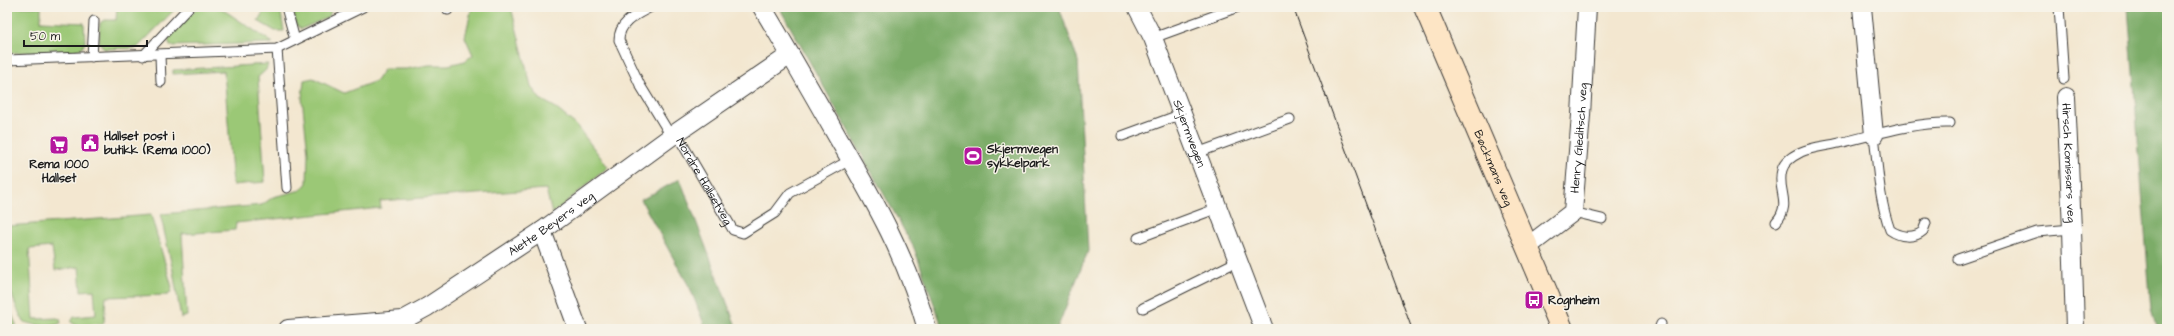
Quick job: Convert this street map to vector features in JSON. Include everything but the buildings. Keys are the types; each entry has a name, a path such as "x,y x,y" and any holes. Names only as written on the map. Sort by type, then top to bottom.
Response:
{"main road":[{"name":"Bøckmans veg","path":"1425,7 1562,329"}],"street":[{"path":"762,7 878,206 902,254 919,298 927,329"},
{"name":"Skjermvegen","path":"1137,7 1153,38 1264,329"},
{"name":"Henry Gleditsch veg","path":"1573,212 1581,115 1587,7"},
{"path":"1862,7 1874,135"},
{"name":"Alette Beyers veg","path":"288,329 404,324 427,307 542,231 674,135 790,55"},
{"name":"Hirsch Komissars veg","path":"2066,96 2072,229 2074,329"},
{"path":"1527,247 1573,212"},
{"path":"542,231 578,329"}],"lane":[{"path":"143,56 189,7"},
{"path":"286,7 295,40"},
{"path":"7,60 143,56 278,49 343,11 363,7"},
{"name":"Nordre Hallsetveg","path":"650,7 625,23 619,33 619,40 640,85 674,135 733,230 743,234 775,213 790,193 850,160"},
{"path":"1153,38 1238,7"},
{"path":"2059,7 2064,79"},
{"path":"92,57 94,20"},
{"path":"278,49 287,188"},
{"path":"160,55 161,82"},
{"path":"1122,136 1182,114"},
{"path":"1197,153 1290,119"},
{"path":"1776,222 1783,214 1784,202 1781,171 1788,160 1802,152 1874,135 1930,124 1950,123"},
{"path":"1874,135 1880,194 1883,211 1890,230 1904,236 1912,236 1923,231 1926,223"},
{"path":"1138,238 1218,208"},
{"path":"1573,212 1602,219"},
{"name":"Hirsch Komissars veg","path":"1958,259 2037,232 2072,229"},
{"path":"1143,308 1238,261"}],"green space":[{"path":"7,7 41,7 41,21 84,23 85,43 82,48 74,51 7,53"},
{"path":"117,7 177,7 137,48 104,49 99,42 100,23 104,20 116,20"},
{"path":"198,7 219,7 273,43 170,46 168,39 170,34"},
{"path":"266,7 280,7 284,31 275,31 258,21"},
{"path":"293,7 332,7 329,17 301,29 296,25"},
{"path":"472,7 511,7 531,86 540,99 553,106 576,125 608,167 552,214 546,189 380,201 381,208 236,223 235,230 182,234 187,316 181,318 173,271 161,217 162,214 262,205 273,197 301,190 307,183 308,153 302,98 304,80 313,78 344,93 376,81 384,69 406,69 429,65 448,65 465,61 473,55 465,37"},
{"name":"Skjermvegen sykkelpark","path":"779,7 1059,7 1078,61 1088,251 1057,329 943,329 914,248"},
{"path":"2128,7 2167,7 2167,329 2157,329 2151,310"},
{"path":"268,64 266,70 258,77 265,182 233,185 224,71 173,74 173,70"},
{"path":"680,179 737,329 706,329 690,288 641,200"},
{"path":"151,215 172,287 171,292 168,295 106,297 104,322 102,324 77,326 71,322 74,317 96,315 94,290 81,291 79,267 55,270 52,247 29,249 34,319 57,318 60,319 61,323 48,326 24,322 13,298 8,276 7,226"},
{"path":"7,303 16,324 16,329 7,325"}],"tram line":[{"path":"1293,7 1412,329"}],"place":[{"name":"Hallset post i butikk (Rema 1000)","path":"90,143"},
{"name":"Rema 1000 Hallset","path":"59,145"},
{"name":"Skjermvegen sykkelpark","path":"973,156"},
{"name":"Rognheim","path":"1534,300"}]}
